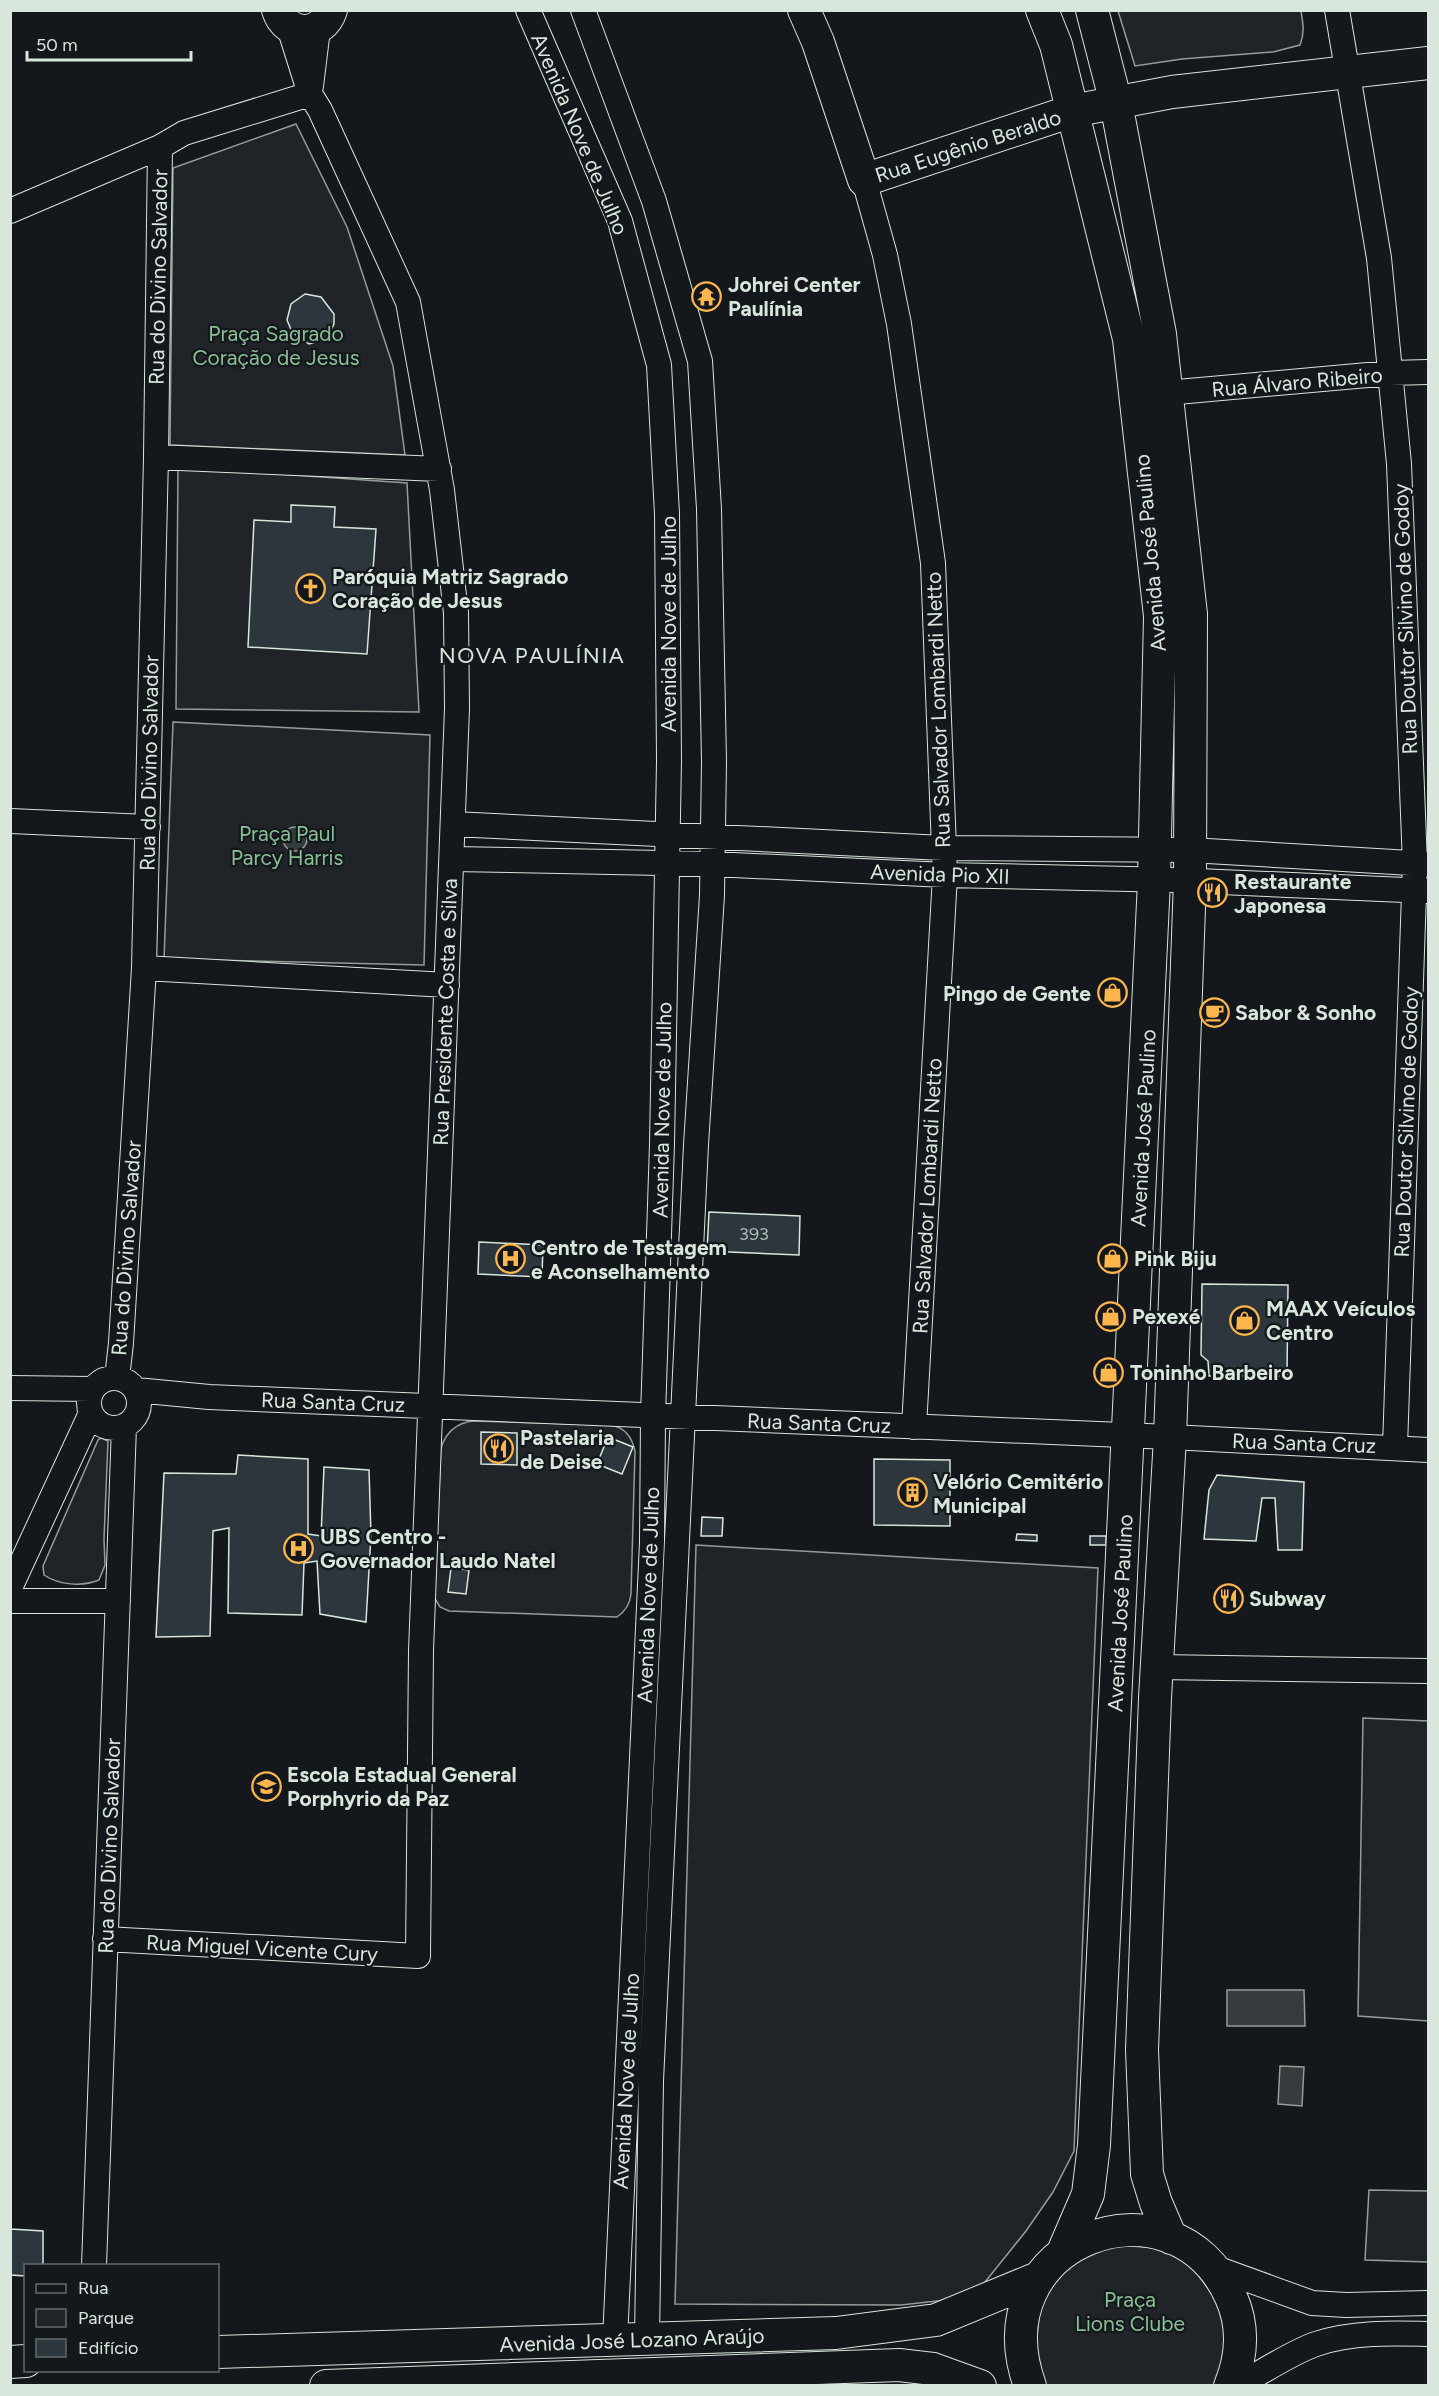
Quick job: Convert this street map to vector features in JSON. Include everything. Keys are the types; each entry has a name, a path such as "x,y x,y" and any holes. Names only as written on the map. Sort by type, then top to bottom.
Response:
{"main road":[{"path":"300,19 353,10"},
{"name":"Rua Salvador Lombardi Netto","path":"804,10 818,42 864,180"},
{"name":"Avenida José Paulino","path":"1042,10 1056,45 1129,339 1159,604 1160,634 1154,880 1094,2145 1088,2194 1063,2252"},
{"name":"Avenida José Paulino","path":"1092,10 1116,104 1160,334 1191,614 1190,865 1170,1437 1157,1667 1142,2050 1147,2174 1155,2203 1171,2238"},
{"name":"Rua Eugênio Beraldo","path":"864,180 1072,111 1172,92 1428,63"},
{"path":"1030,2385 1022,2363 1020,2333 1025,2304 1038,2278 1063,2252 1093,2236 1126,2229 1149,2231 1171,2238 1201,2255 1226,2285 1235,2305 1240,2348 1236,2370 1230,2385"},
{"name":"Avenida José Lozano Araújo","path":"219,2352 836,2333 936,2320 1038,2278"},
{"name":"Avenida José Lozano Araújo","path":"326,2385 556,2381 899,2365 933,2369 980,2385"}],"street":[{"name":"Avenida Nove de Julho","path":"528,10 620,221 659,365 667,514 669,761 652,1542 615,2340"},
{"name":"Avenida Nove de Julho","path":"583,10 654,201 700,361 709,509 714,762 713,864 683,1417 651,2081 647,2339"},
{"name":"Rua Doutor Silvino de Godoy","path":"1337,10 1379,258 1399,464 1422,864 1395,1447"},
{"name":"Rua Presidente Costa e Silva","path":"300,19 310,94 320,110 408,302 439,469 456,614 457,708 452,859 421,1651 418,1956"},
{"path":"10,211 160,147 184,134 310,94"},
{"name":"Rua do Divino Salvador","path":"94,2264 118,1601 129,1401 121,1343 144,968 156,457 160,147"},
{"name":"Rua Salvador Lombardi Netto","path":"864,180 885,255 899,324 933,563 945,875 914,1427"},
{"name":"Rua Álvaro Ribeiro","path":"1166,393 1390,373 1428,372"},
{"path":"156,457 439,469"},
{"path":"10,821 148,827"},
{"name":"Avenida Pio XII","path":"453,824 943,848 1155,849 1190,865 1421,891"},
{"path":"1070,849 1070,877"},
{"name":"Avenida Pio XII","path":"452,859 713,864 945,875 1154,880 1190,865 1422,864"},
{"path":"144,968 447,985"},
{"path":"10,1588 90,1403 106,1379 129,1401 109,1428 95,1420 90,1403"},
{"path":"10,1388 57,1390 90,1403"},
{"name":"Rua Santa Cruz","path":"129,1401 209,1397 1428,1450"},
{"path":"10,1601 118,1601"},
{"path":"1157,1667 1428,1671"},
{"name":"Rua Miguel Vicente Cury","path":"105,1939 418,1956"},
{"path":"632,1942 658,1942"},
{"path":"626,2081 651,2081"},
{"path":"1213,2267 1312,2303 1346,2305 1428,2303"},
{"path":"1237,2385 1316,2344 1392,2333 1428,2334"}],"green space":[{"path":"1118,11 1301,11 1303,36 1300,45 1273,52 1182,59 1135,66"},
{"name":"Praça Sagrado Coração de Jesus","path":"296,124 347,227 393,366 405,455 170,445 173,168"},
{"path":"178,467 407,483 419,712 176,709"},
{"name":"Praça Paul Parcy Harris","path":"173,722 430,735 424,965 164,959"},
{"path":"473,1421 610,1425 620,1428 627,1434 635,1451 631,1594 627,1607 620,1615 617,1617 449,1611 440,1607 434,1597 441,1448 452,1429"},
{"path":"101,1438 108,1441 105,1565 99,1580 78,1584 64,1583 44,1575 43,1566 98,1440"},
{"path":"696,1545 1098,1568 1074,2151 1053,2192 1026,2231 973,2297 901,2305 675,2304"},
{"path":"1363,1718 1428,1721 1428,2021 1358,2016"},
{"path":"1369,2190 1428,2191 1428,2262 1365,2260"},
{"name":"Praça Lions Clube","path":"1094,2243 1180,2250 1231,2320 1221,2385 1039,2386 1033,2369 1043,2284"}],"shaded area":[{"path":"295,827 303,831 307,839 303,847 295,851 287,847 283,839 287,831"},
{"path":"1227,1990 1304,1990 1305,2026 1227,2026"},
{"path":"1280,2066 1304,2067 1302,2106 1278,2104"}],"building":[{"path":"305,294 321,297 334,314 334,324 326,339 309,344 292,332 287,320 291,304"},
{"name":"Paróquia Matriz Sagrado Coração de Jesus","path":"291,505 335,507 334,527 376,529 367,654 248,647 254,520 291,522"},
{"path":"709,1212 800,1216 799,1255 707,1251"},
{"name":"Centro de Testagem e Aconselhamento","path":"479,1242 543,1245 542,1277 478,1274"},
{"name":"MAAX Veículos Centro","path":"1202,1284 1288,1285 1287,1376 1209,1376 1208,1361 1201,1355"},
{"name":"Pastelaria de Deise","path":"481,1432 517,1433 517,1465 481,1464"},
{"path":"608,1437 633,1447 622,1474 597,1464"},
{"name":"UBS Centro - Governador Laudo Natel","path":"238,1455 308,1459 308,1534 321,1536 324,1467 369,1470 371,1535 366,1622 320,1614 317,1561 304,1563 302,1615 228,1613 229,1528 213,1531 210,1636 156,1637 164,1473 236,1474"},
{"name":"Velório Cemitério Municipal","path":"874,1459 950,1460 950,1526 874,1525"},
{"path":"1217,1475 1304,1482 1302,1550 1278,1550 1275,1498 1262,1498 1256,1541 1204,1539 1209,1490"},
{"path":"702,1517 723,1518 722,1536 701,1536"},
{"path":"1017,1534 1037,1535 1037,1541 1016,1540"},
{"path":"1090,1536 1106,1536 1106,1545 1090,1545"},
{"path":"451,1568 469,1570 466,1594 448,1592"},
{"path":"10,2171 11,2229 43,2231 43,2264 24,2264 24,2276 10,2275"}],"place":[{"name":"Johrei Center Paulínia","path":"707,296"},
{"name":"Paróquia Matriz Sagrado Coração de Jesus","path":"311,588"},
{"name":"Restaurante Japonesa","path":"1213,893"},
{"name":"Pingo de Gente","path":"1112,993"},
{"name":"Sabor & Sonho","path":"1214,1012"},
{"name":"Pink Biju","path":"1113,1258"},
{"name":"Centro de Testagem e Aconselhamento","path":"510,1259"},
{"name":"Pexexé","path":"1111,1316"},
{"name":"MAAX Veículos Centro","path":"1245,1320"},
{"name":"Toninho Barbeiro","path":"1109,1372"},
{"name":"Pastelaria de Deise","path":"499,1449"},
{"name":"Velório Cemitério Municipal","path":"912,1493"},
{"name":"UBS Centro - Governador Laudo Natel","path":"299,1548"},
{"name":"Subway","path":"1228,1598"},
{"name":"Escola Estadual General Porphyrio da Paz","path":"266,1786"}],"district":[{"name":"NOVA PAULÍNIA","path":"532,655"}]}
